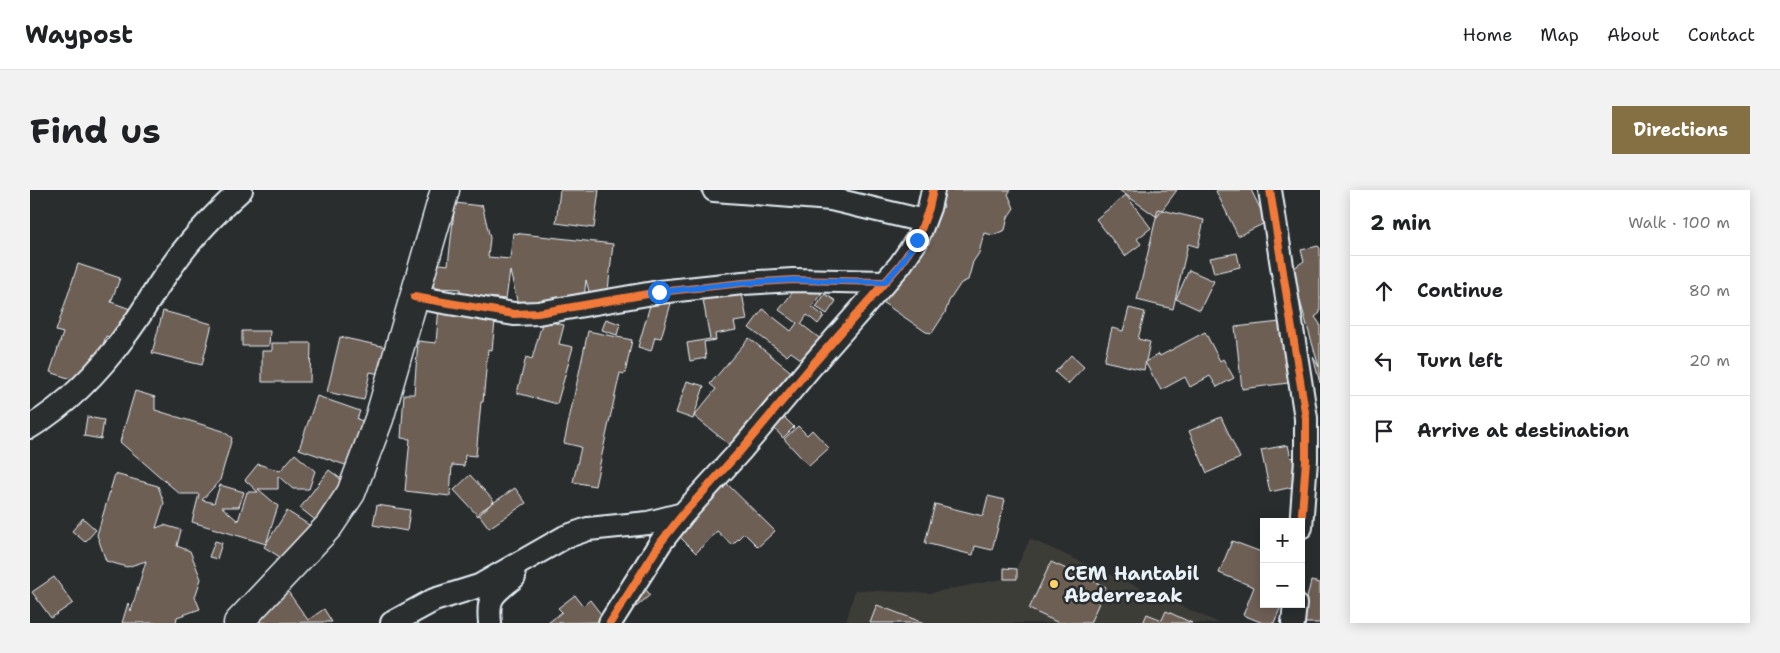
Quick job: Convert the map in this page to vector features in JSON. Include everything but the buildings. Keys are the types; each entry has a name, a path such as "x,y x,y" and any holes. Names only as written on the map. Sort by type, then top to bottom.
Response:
{"main road":[{"path":"238,623 329,526 351,493 379,419 445,190"}],"street":[{"path":"198,232 218,190"},
{"path":"30,427 39,422 84,385 128,333 172,265 198,232 241,190"},
{"path":"714,190 831,199 924,221"},
{"path":"610,623 661,542 683,514 742,449 900,265 917,240 932,190"},
{"path":"1270,190 1306,418 1306,460 1302,518"},
{"path":"414,297 514,314 538,313 659,292 743,283 793,280 885,282"},
{"path":"392,623 434,600 479,586 565,537 588,529 648,523 683,514"},
{"path":"490,623 488,609 491,597 515,576 524,561"},
{"path":"1293,623 1295,608"}],"shaded area":[{"name":"CEM Hantabil Abderrezak","path":"1030,539 1219,623 846,623 855,590 930,593 1012,577"}],"cycle path":[{"path":"610,623 661,542 683,514 742,449 900,265 917,240 929,208 933,190"},
{"path":"1270,190 1306,418 1306,460 1302,518"},
{"path":"414,297 514,314 538,313 659,292 743,283 793,280 885,282"}],"place":[{"name":"CEM Hantabil Abderrezak","path":"1054,584"}],"route":[{"path":"659,292 793,280 885,282 900,265 917,240"}]}
